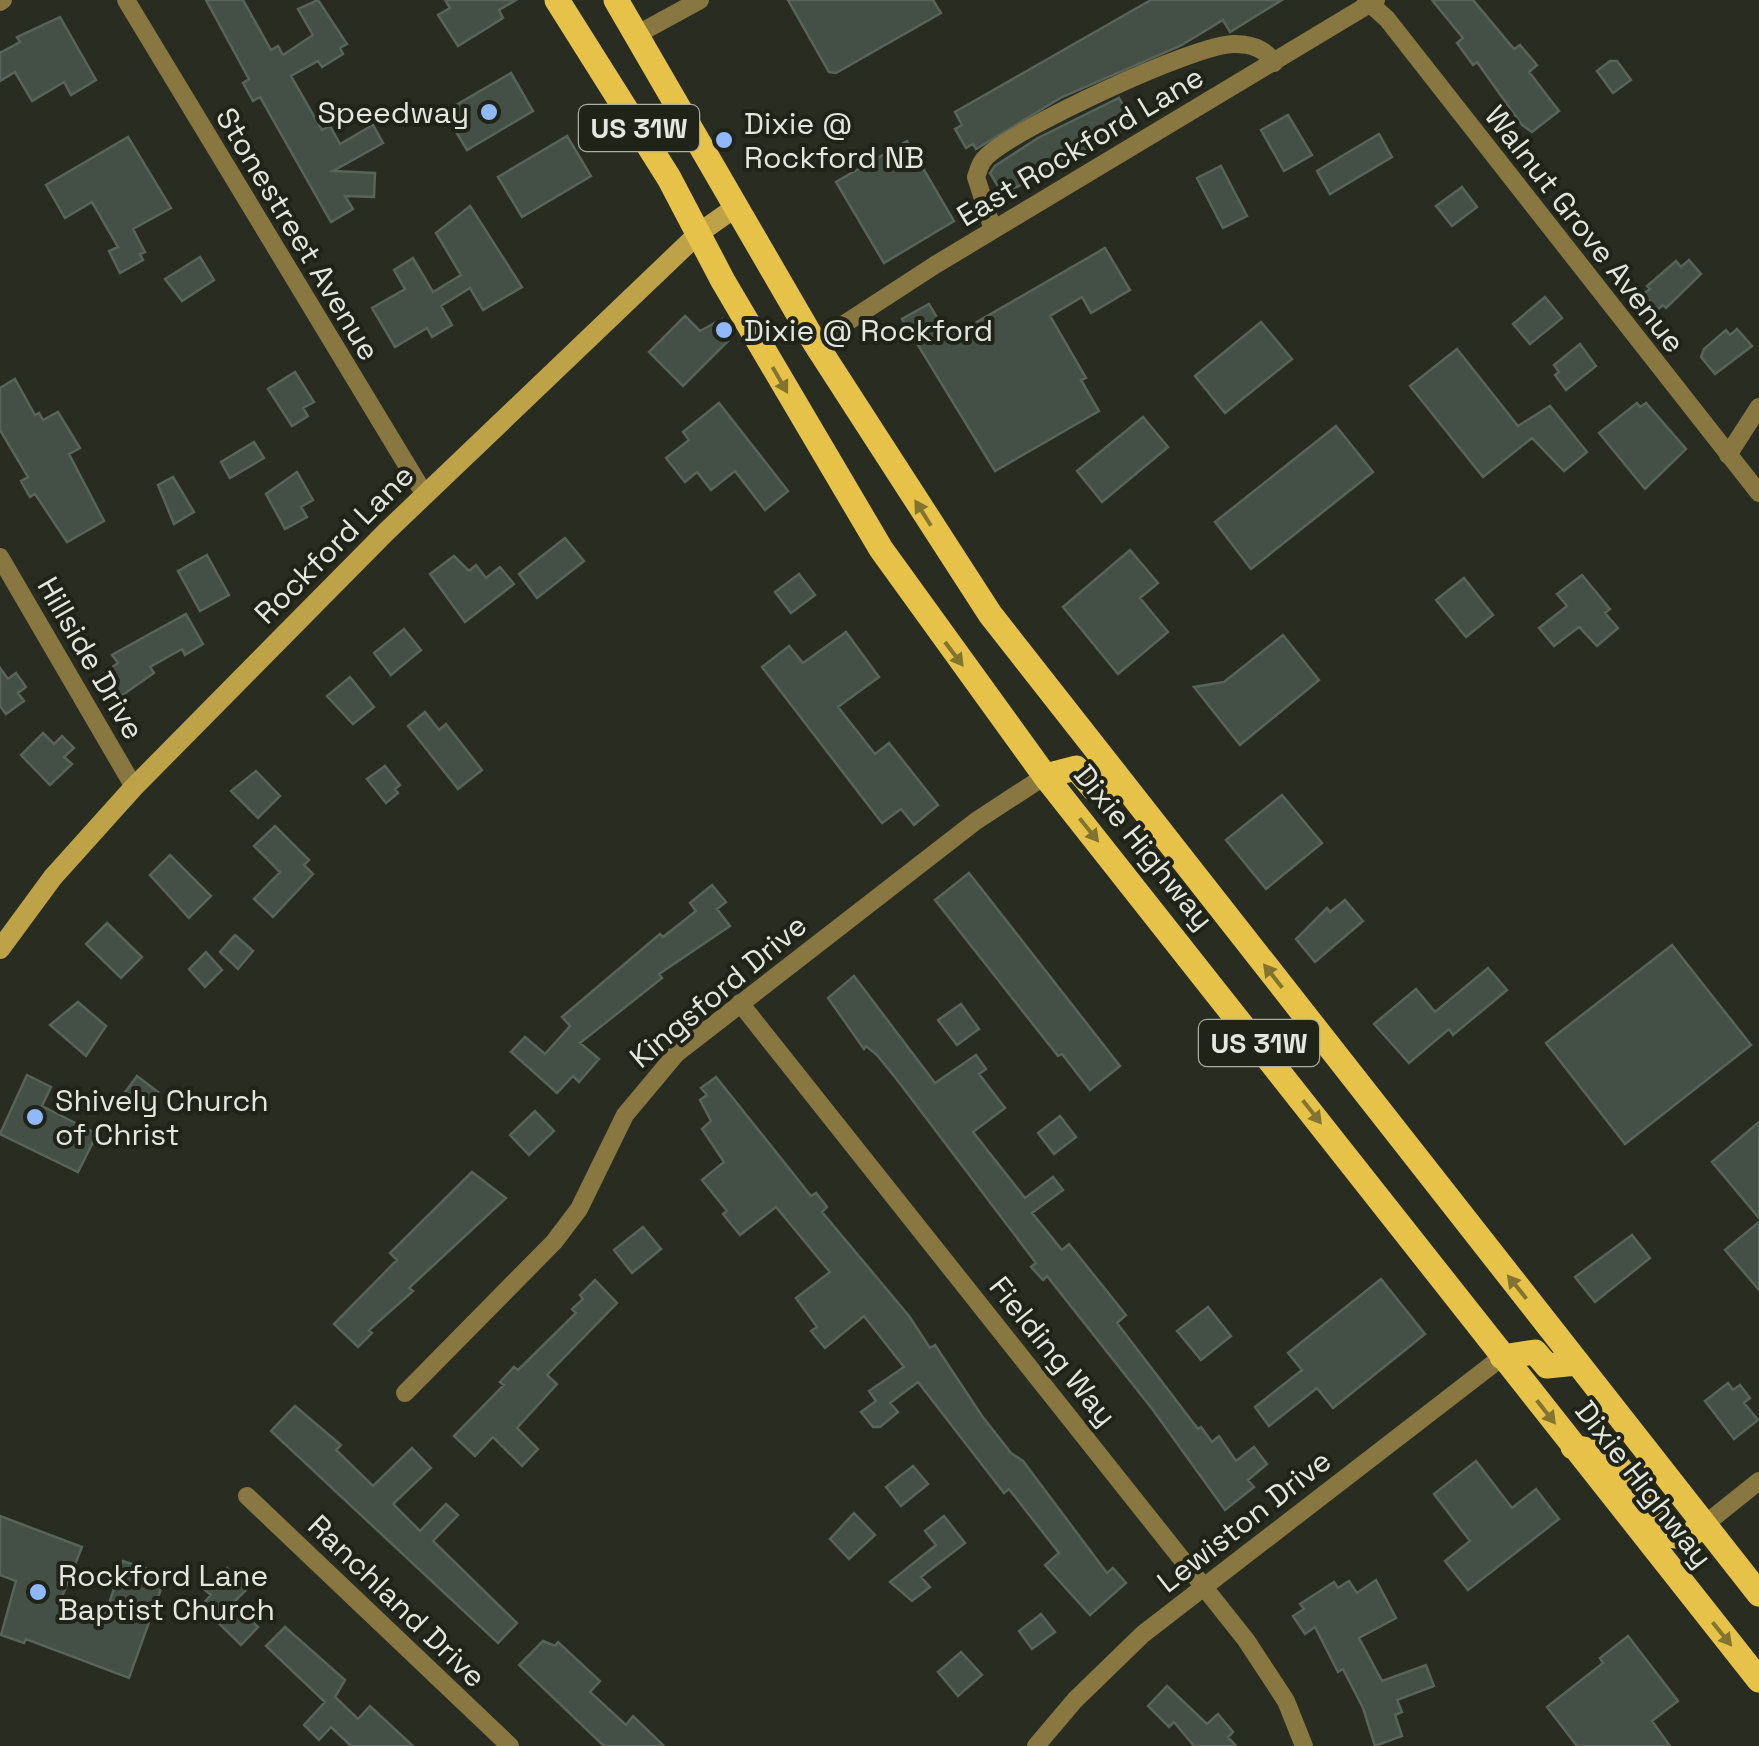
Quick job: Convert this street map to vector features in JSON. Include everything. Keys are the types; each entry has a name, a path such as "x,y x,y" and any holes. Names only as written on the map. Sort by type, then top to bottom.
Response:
{"main road":[{"name":"Dixie Highway","path":"558,0 699,233 881,550 1046,776 1759,1680"},
{"name":"Dixie Highway","path":"616,0 815,343 981,601 1759,1594"},
{"name":"Rockford Lane","path":"0,949 53,877 134,787 425,495 699,233 736,208"},
{"path":"1046,776 1076,768 1094,790 1127,791"},
{"path":"1502,1357 1535,1352 1546,1366 1577,1363"},
{"path":"1572,1446 1608,1454 1675,1536 1687,1537 1704,1525"}],"street":[{"name":"Stonestreet Avenue","path":"126,0 425,495"},
{"path":"636,36 700,0"},
{"name":"East Rockford Lane","path":"815,343 1371,1"},
{"name":"Walnut Grove Avenue","path":"1371,1 1566,242 1759,494"},
{"path":"994,230 976,177 988,154 1108,88 1210,48 1249,45 1267,52 1274,62"},
{"path":"1728,455 1759,407"},
{"name":"Hillside Drive","path":"0,557 134,787"},
{"name":"Kingsford Drive","path":"405,1393 554,1242 578,1209 625,1115 658,1072 740,1003 976,821 1046,776"},
{"name":"Fielding Way","path":"740,1003 1270,1674 1304,1746"},
{"name":"Lewiston Drive","path":"1036,1746 1100,1674 1203,1587 1502,1357"},
{"path":"1704,1525 1759,1481"},
{"name":"Ranchland Drive","path":"247,1496 510,1746"}],"building":[{"path":"206,0 243,0 271,50 278,46 283,55 313,35 298,9 318,0 347,44 340,48 343,54 322,67 318,61 291,76 322,130 330,126 340,144 373,125 383,143 333,171 375,173 374,197 345,196 353,209 331,222 260,97 253,101 243,83 249,79"},
{"path":"445,0 516,0 499,10 503,18 458,46 438,15 450,8"},
{"path":"788,0 933,0 941,13 836,73 829,72"},
{"path":"1151,0 1282,0 1230,32 1223,20 1180,46 1062,97 976,149 973,144 966,148 955,129 962,125 955,112"},
{"path":"1432,0 1473,0 1514,49 1520,45 1537,65 1529,72 1559,111 1532,132 1522,125 1477,62 1473,65 1457,43 1463,38"},
{"path":"60,17 96,80 71,95 64,82 32,101 15,72 0,81 0,53 20,42 17,37"},
{"path":"1610,61 1617,61 1631,80 1613,93 1597,71"},
{"path":"511,73 533,111 467,150 444,112"},
{"path":"1119,98 1134,124 1059,165 1061,168 1002,193 990,173 995,166 1038,138"},
{"path":"1288,115 1312,155 1284,171 1261,130"},
{"path":"1379,134 1392,157 1330,194 1317,171"},
{"path":"567,136 591,176 522,217 498,177"},
{"path":"128,137 171,208 133,229 145,252 140,254 143,260 120,273 109,251 118,247 92,202 65,218 46,185"},
{"path":"907,141 954,221 884,263 836,182"},
{"path":"1221,166 1247,216 1223,228 1197,178"},
{"path":"1462,187 1477,207 1452,226 1436,206"},
{"path":"470,206 522,287 483,310 470,288 441,306 452,325 432,337 427,328 395,347 372,308 405,289 394,270 413,258 433,292 461,275 436,233"},
{"path":"1105,248 1130,290 1091,313 1082,297 1050,316 1086,378 1081,380 1099,411 995,471 902,319 929,304 949,338"},
{"path":"200,257 214,280 182,301 165,279"},
{"path":"1689,260 1701,274 1666,308 1663,305 1657,310 1643,294 1650,289 1647,286 1676,261 1681,267"},
{"path":"1545,297 1562,318 1530,344 1513,324"},
{"path":"685,316 700,331 722,319 732,337 683,386 649,352"},
{"path":"1261,322 1292,359 1225,413 1195,376"},
{"path":"1737,329 1752,346 1715,374 1701,357 1704,349 1726,330 1730,335"},
{"path":"1580,344 1596,366 1566,390 1555,375 1559,372 1554,365"},
{"path":"1457,349 1518,426 1550,406 1587,452 1564,471 1532,438 1483,477 1410,386"},
{"path":"295,372 314,402 303,408 308,416 292,426 268,389"},
{"path":"15,379 35,415 39,413 43,420 58,412 80,448 69,454 104,521 67,542 35,494 30,497 21,481 28,477 0,430 0,388"},
{"path":"719,403 788,491 765,510 735,471 711,490 697,472 685,482 666,458 689,440 683,432"},
{"path":"1637,403 1640,407 1646,403 1686,449 1645,489 1599,433"},
{"path":"1143,417 1168,447 1102,502 1077,471"},
{"path":"1336,426 1373,472 1251,569 1215,522"},
{"path":"254,442 264,458 230,478 221,462"},
{"path":"297,472 313,500 301,507 307,517 285,529 266,494"},
{"path":"173,477 194,512 174,524 158,485"},
{"path":"565,538 584,561 537,598 519,574"},
{"path":"1130,550 1158,583 1140,598 1168,632 1118,674 1063,607"},
{"path":"207,555 229,595 200,611 178,571"},
{"path":"454,556 469,571 476,565 486,578 500,567 514,584 465,622 430,574"},
{"path":"799,574 815,595 791,613 775,592"},
{"path":"1582,575 1610,609 1605,613 1618,628 1597,646 1579,627 1554,646 1539,628 1567,606 1557,594"},
{"path":"1464,578 1493,615 1466,637 1436,600"},
{"path":"186,614 203,644 185,655 182,649 150,667 154,673 121,696 105,672 118,663 112,655"},
{"path":"404,629 421,650 391,675 374,653"},
{"path":"846,632 879,677 838,707 875,754 889,743 938,805 914,825 901,809 882,823 762,667 789,646 803,663"},
{"path":"1283,635 1319,680 1240,745 1194,687 1224,682"},
{"path":"0,668 8,679 16,673 26,687 18,693 24,701 6,714 0,706"},
{"path":"350,677 374,707 353,724 327,696"},
{"path":"425,712 439,730 446,724 482,770 458,789 408,726"},
{"path":"43,733 54,744 62,736 74,748 64,757 72,764 50,785 21,755"},
{"path":"385,766 400,785 395,789 398,793 386,803 367,779"},
{"path":"256,771 280,796 258,818 231,791"},
{"path":"1282,795 1322,843 1266,889 1226,840"},
{"path":"275,826 309,860 304,865 313,874 273,917 254,899 280,872 254,846"},
{"path":"170,855 211,896 189,918 150,875"},
{"path":"969,873 1120,1066 1090,1090 1062,1054 1058,1056 935,900"},
{"path":"712,885 726,902 717,909 730,926 659,974 662,978 580,1043 599,1059 579,1082 573,1076 557,1093 511,1052 525,1037 545,1054 570,1026 562,1017 660,934 663,937 696,911 690,903"},
{"path":"1345,900 1363,921 1315,962 1296,939 1327,908 1330,912"},
{"path":"107,923 142,957 121,978 86,944"},
{"path":"235,935 253,951 238,969 220,952"},
{"path":"1672,945 1751,1045 1625,1144 1546,1043"},
{"path":"206,952 222,970 205,987 189,969"},
{"path":"1488,968 1507,990 1453,1035 1449,1029 1409,1063 1374,1024 1416,989 1435,1012"},
{"path":"854,976 935,1083 976,1055 986,1069 979,1074 1005,1108 973,1132 1025,1198 1053,1177 1063,1190 1032,1213 1062,1250 1069,1244 1126,1315 1117,1323 1198,1429 1201,1427 1212,1442 1219,1436 1236,1461 1254,1447 1267,1464 1248,1480 1254,1487 1225,1510 1153,1410 1047,1276 1043,1280 1031,1267 1036,1263 898,1081 877,1055 866,1046 864,1049 828,998"},
{"path":"78,1002 106,1026 86,1056 50,1025"},
{"path":"961,1004 979,1029 957,1045 938,1020"},
{"name":"Shively Church of Christ","path":"27,1075 51,1087 42,1106 97,1134 78,1172 0,1134"},
{"path":"137,1076 158,1092 143,1111 123,1095"},
{"path":"716,1077 811,1196 816,1193 827,1207 822,1212 909,1316 930,1348 935,1345 982,1416 1011,1453 1023,1461 1107,1573 1113,1568 1126,1583 1090,1615 1045,1565 1059,1553 1009,1489 1004,1493 918,1382 890,1403 898,1412 880,1427 873,1427 861,1412 876,1401 869,1391 904,1367 864,1316 825,1348 811,1331 817,1327 796,1298 830,1272 776,1207 740,1235 723,1214 727,1211 702,1180 724,1162 702,1129 711,1121 700,1100 707,1095 701,1088"},
{"path":"535,1111 554,1131 529,1155 510,1135"},
{"path":"1060,1116 1076,1137 1054,1154 1038,1133"},
{"path":"1759,1122 1759,1218 1712,1162"},
{"path":"472,1172 506,1198 409,1288 413,1291 369,1330 372,1333 358,1347 334,1324 397,1260 390,1253"},
{"path":"1759,1222 1759,1290 1725,1250"},
{"path":"643,1227 661,1249 632,1273 614,1250"},
{"path":"1632,1235 1650,1258 1595,1302 1575,1277"},
{"path":"1381,1279 1425,1334 1333,1408 1317,1388 1269,1426 1255,1407 1302,1370 1288,1353"},
{"path":"595,1280 617,1303 547,1375 557,1384 517,1428 538,1449 522,1466 493,1437 475,1456 454,1436 504,1385 500,1382 514,1367 518,1370 576,1313 572,1309 583,1299 580,1295"},
{"path":"1208,1307 1231,1336 1201,1360 1177,1331"},
{"path":"1728,1383 1733,1390 1740,1385 1750,1398 1744,1403 1758,1420 1734,1439 1705,1401"},
{"path":"295,1406 341,1445 336,1450 373,1486 412,1448 431,1468 393,1504 420,1531 446,1504 458,1515 433,1541 517,1623 498,1643 271,1431"},
{"path":"1476,1461 1512,1508 1536,1489 1559,1519 1468,1590 1445,1561 1470,1541 1434,1494"},
{"path":"913,1466 928,1484 901,1506 886,1487"},
{"path":"854,1513 875,1535 849,1559 830,1539"},
{"name":"Rockford Lane Baptist Church","path":"0,1516 82,1547 59,1604 104,1619 123,1561 166,1575 129,1678 26,1639 24,1643 1,1635 16,1581 0,1575"},
{"path":"944,1516 965,1543 921,1577 930,1587 912,1601 890,1582 936,1545 925,1531"},
{"path":"227,1568 248,1588 233,1603 258,1627 241,1645 201,1606 211,1595 205,1590"},
{"path":"1376,1580 1396,1618 1359,1638 1382,1681 1426,1665 1434,1686 1397,1700 1402,1712 1395,1715 1402,1736 1375,1746 1363,1708 1343,1669 1338,1672 1315,1627 1305,1634 1293,1616 1304,1609 1300,1604 1334,1582 1338,1588 1349,1581 1357,1593"},
{"path":"1041,1614 1055,1632 1032,1649 1019,1631"},
{"path":"285,1627 345,1680 335,1697 358,1719 370,1706 413,1746 351,1746 331,1727 319,1740 304,1725 325,1702 266,1646"},
{"path":"1628,1636 1678,1701 1652,1721 1670,1746 1577,1746 1547,1707 1603,1663 1600,1658"},
{"path":"543,1641 555,1646 558,1642 600,1681 590,1692 626,1725 633,1716 664,1746 604,1746 519,1665"},
{"path":"961,1652 982,1675 958,1696 938,1672"},
{"path":"1167,1686 1207,1724 1218,1714 1233,1732 1228,1737 1236,1746 1194,1746 1174,1722 1169,1727 1148,1706"}],"place":[{"name":"Speedway","path":"489,112"},
{"name":"Dixie @ Rockford NB","path":"724,140"},
{"name":"Dixie @ Rockford","path":"724,330"},
{"name":"Shively Church of Christ","path":"35,1117"},
{"name":"Rockford Lane Baptist Church","path":"38,1592"}]}
